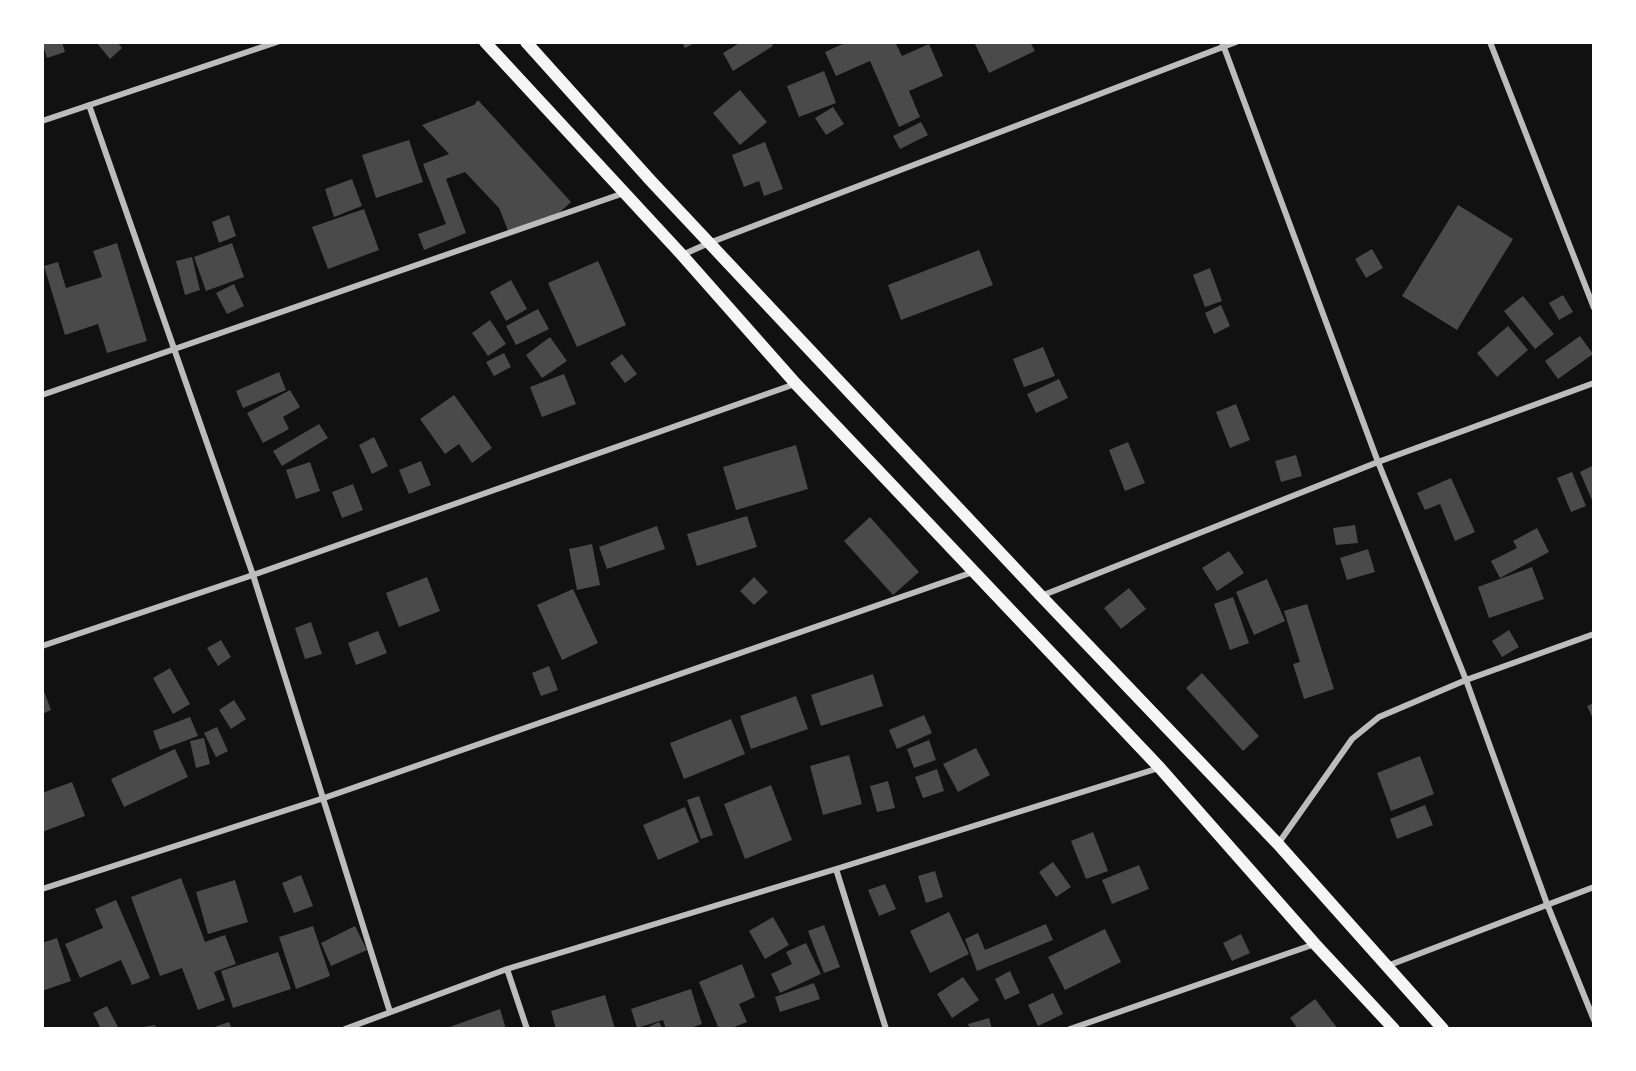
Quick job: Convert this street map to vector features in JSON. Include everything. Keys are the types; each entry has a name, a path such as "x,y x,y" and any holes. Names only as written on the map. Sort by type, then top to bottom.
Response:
{"main road":[{"path":"485,42 682,255 796,384 1160,768 1315,944 1395,1029"},
{"path":"526,42 709,243 1278,844 1443,1029"}],"street":[{"path":"42,121 277,42"},
{"path":"682,255 1223,44 1236,42"},
{"path":"1490,42 1594,308"},
{"path":"1223,44 1378,462 1466,680 1547,904 1594,1020"},
{"path":"89,105 253,575 390,1012"},
{"path":"42,395 624,193"},
{"path":"1041,596 1378,462 1594,383"},
{"path":"42,646 253,575 796,384"},
{"path":"42,889 324,798 973,572"},
{"path":"1278,844 1352,739 1378,717 1466,680 1594,634"},
{"path":"345,1029 507,969 1160,768"},
{"path":"836,869 886,1029"},
{"path":"1386,966 1594,887"},
{"path":"1070,1029 1315,944"},
{"path":"507,969 527,1029"}],"building":[{"path":"42,42 62,42 65,52 47,58"},
{"path":"96,42 117,42 122,48 110,59"},
{"path":"682,42 697,42 685,48"},
{"path":"741,42 771,42 773,46 733,71 723,53"},
{"path":"847,42 895,42 902,56 929,44 943,76 909,91 920,117 899,127 870,61 836,76 825,52"},
{"path":"974,42 1030,42 1035,51 989,73"},
{"path":"824,71 836,103 799,117 787,86"},
{"path":"740,90 767,122 740,145 713,113"},
{"path":"478,100 571,202 559,213 509,233 499,208 465,172 446,179 466,233 424,250 418,234 446,224 423,164 449,154 422,125 474,105"},
{"path":"833,107 844,124 826,135 815,118"},
{"path":"921,122 928,135 900,149 893,136"},
{"path":"409,140 423,182 376,198 362,155"},
{"path":"765,142 783,189 764,196 759,181 744,187 732,155"},
{"path":"352,179 362,206 334,217 325,189"},
{"path":"1458,205 1513,239 1457,330 1402,296"},
{"path":"364,209 379,250 328,269 312,227"},
{"path":"229,215 236,236 219,243 212,222"},
{"path":"117,243 147,341 107,353 98,324 65,335 44,266 58,262 66,288 102,277 93,251"},
{"path":"232,243 244,277 206,291 194,257"},
{"path":"1372,249 1383,268 1366,278 1355,259"},
{"path":"979,250 993,285 901,320 888,285"},
{"path":"192,257 200,290 185,295 176,261"},
{"path":"598,261 626,325 577,347 548,283"},
{"path":"1210,268 1222,301 1205,307 1193,275"},
{"path":"511,280 527,309 506,321 490,292"},
{"path":"234,284 244,306 227,314 216,293"},
{"path":"1563,295 1573,312 1559,320 1549,303"},
{"path":"1523,296 1554,334 1535,349 1504,311"},
{"path":"1221,305 1230,326 1214,334 1205,313"},
{"path":"538,309 549,329 516,345 506,326"},
{"path":"490,320 506,344 488,356 472,333"},
{"path":"1508,326 1528,350 1497,377 1477,353"},
{"path":"1580,336 1593,354 1558,379 1545,361"},
{"path":"550,337 567,361 542,378 526,355"},
{"path":"1043,347 1055,376 1024,387 1013,359"},
{"path":"504,353 511,367 494,376 486,362"},
{"path":"622,354 637,374 625,383 610,363"},
{"path":"279,372 286,390 243,408 236,391"},
{"path":"564,374 576,404 542,417 530,387"},
{"path":"1059,379 1068,398 1036,413 1027,394"},
{"path":"290,390 300,407 283,417 289,429 263,443 247,413"},
{"path":"454,395 492,448 472,463 459,444 445,454 420,419"},
{"path":"1236,404 1250,440 1230,448 1216,412"},
{"path":"319,424 328,438 282,466 273,451"},
{"path":"374,437 388,466 372,474 359,445"},
{"path":"1128,442 1145,483 1125,491 1109,450"},
{"path":"796,445 808,489 736,510 723,467"},
{"path":"1296,455 1302,476 1281,482 1275,461"},
{"path":"421,461 431,485 409,494 399,470"},
{"path":"310,462 320,491 296,499 286,470"},
{"path":"1594,465 1594,505 1580,472"},
{"path":"1572,472 1586,506 1571,512 1557,478"},
{"path":"1451,478 1475,532 1455,541 1440,504 1425,510 1417,493"},
{"path":"353,484 363,510 342,518 332,492"},
{"path":"747,516 757,547 697,566 687,534"},
{"path":"870,517 919,572 893,595 844,541"},
{"path":"1355,525 1358,543 1336,545 1333,528"},
{"path":"657,526 665,549 607,569 599,547"},
{"path":"1537,528 1549,552 1500,578 1491,561 1517,548 1513,541"},
{"path":"592,544 600,585 577,590 569,549"},
{"path":"1368,549 1375,572 1347,580 1340,558"},
{"path":"1229,551 1244,573 1217,591 1202,568"},
{"path":"1532,567 1544,599 1489,618 1478,587"},
{"path":"427,577 440,611 399,627 386,593"},
{"path":"754,577 768,592 754,605 740,591"},
{"path":"1267,579 1285,621 1254,635 1236,592"},
{"path":"1129,588 1146,609 1121,629 1104,608"},
{"path":"573,589 598,643 562,660 537,605"},
{"path":"1233,597 1249,643 1230,650 1214,604"},
{"path":"1307,604 1334,689 1304,699 1293,664 1300,662 1284,611"},
{"path":"311,622 322,654 305,659 295,628"},
{"path":"1509,630 1519,647 1502,657 1492,641"},
{"path":"378,631 387,653 356,665 348,643"},
{"path":"221,640 231,657 218,666 207,648"},
{"path":"549,666 558,690 541,696 532,673"},
{"path":"170,668 190,704 173,714 153,678"},
{"path":"1202,673 1259,736 1243,751 1186,688"},
{"path":"873,674 883,706 821,726 811,695"},
{"path":"42,686 51,710 42,714"},
{"path":"796,696 808,729 751,749 740,716"},
{"path":"234,700 246,719 231,729 219,710"},
{"path":"1594,703 1594,721 1587,706"},
{"path":"924,715 932,733 897,749 889,730"},
{"path":"190,717 198,736 160,750 153,731"},
{"path":"731,719 745,754 684,779 670,743"},
{"path":"217,727 228,751 216,757 204,733"},
{"path":"204,738 210,764 196,768 190,741"},
{"path":"929,740 936,760 914,768 907,749"},
{"path":"976,748 990,775 958,792 943,764"},
{"path":"175,749 188,777 124,807 111,779"},
{"path":"849,755 862,804 823,815 810,766"},
{"path":"1420,756 1434,794 1391,811 1377,773"},
{"path":"937,769 944,791 923,798 915,777"},
{"path":"888,781 895,808 877,812 870,786"},
{"path":"72,782 85,816 42,832 42,793"},
{"path":"771,785 792,840 745,859 724,804"},
{"path":"699,796 713,835 701,839 687,800"},
{"path":"1425,805 1433,825 1397,839 1390,819"},
{"path":"685,807 699,842 658,860 643,825"},
{"path":"1093,832 1108,871 1086,879 1071,841"},
{"path":"1053,862 1071,887 1056,897 1039,872"},
{"path":"1139,865 1149,889 1112,904 1102,880"},
{"path":"935,871 943,897 926,903 918,876"},
{"path":"301,875 313,906 294,913 282,883"},
{"path":"181,878 205,942 225,935 236,964 214,972 225,1000 198,1010 182,968 160,976 131,897"},
{"path":"235,880 248,922 208,934 196,892"},
{"path":"885,884 896,909 879,916 868,890"},
{"path":"116,900 150,978 132,985 121,960 80,978 65,944 103,928 95,909"},
{"path":"949,912 969,954 930,973 910,931"},
{"path":"773,917 789,945 765,959 749,931"},
{"path":"1046,924 1053,940 977,971 965,939 978,933 985,950"},
{"path":"824,925 840,967 824,973 808,931"},
{"path":"313,926 330,976 296,989 279,937"},
{"path":"355,926 367,950 331,966 321,943"},
{"path":"1105,929 1121,962 1065,990 1048,957"},
{"path":"1241,934 1250,953 1232,961 1223,943"},
{"path":"57,938 71,981 42,991 42,943"},
{"path":"806,943 821,974 780,993 771,974 792,964 786,952"},
{"path":"278,952 291,989 233,1008 221,971"},
{"path":"742,964 755,997 739,1004 747,1022 729,1029 719,1029 699,982"},
{"path":"1010,971 1020,993 1005,1000 995,979"},
{"path":"963,977 979,1000 952,1018 937,994"},
{"path":"814,983 820,999 780,1012 775,997"},
{"path":"691,989 702,1024 687,1029 666,1029 663,1020 637,1028 631,1009"},
{"path":"1053,993 1063,1014 1038,1026 1028,1005"},
{"path":"605,995 615,1029 556,1029 551,1011"},
{"path":"1315,999 1338,1029 1298,1029 1290,1018"},
{"path":"107,1006 118,1027 114,1029 101,1029 93,1013"},
{"path":"500,1009 506,1029 444,1029"},
{"path":"989,1018 992,1029 970,1029 968,1024"},
{"path":"229,1022 232,1029 208,1029"},
{"path":"659,1022 663,1029 644,1029"},
{"path":"155,1025 156,1029 138,1029 138,1028"}]}
